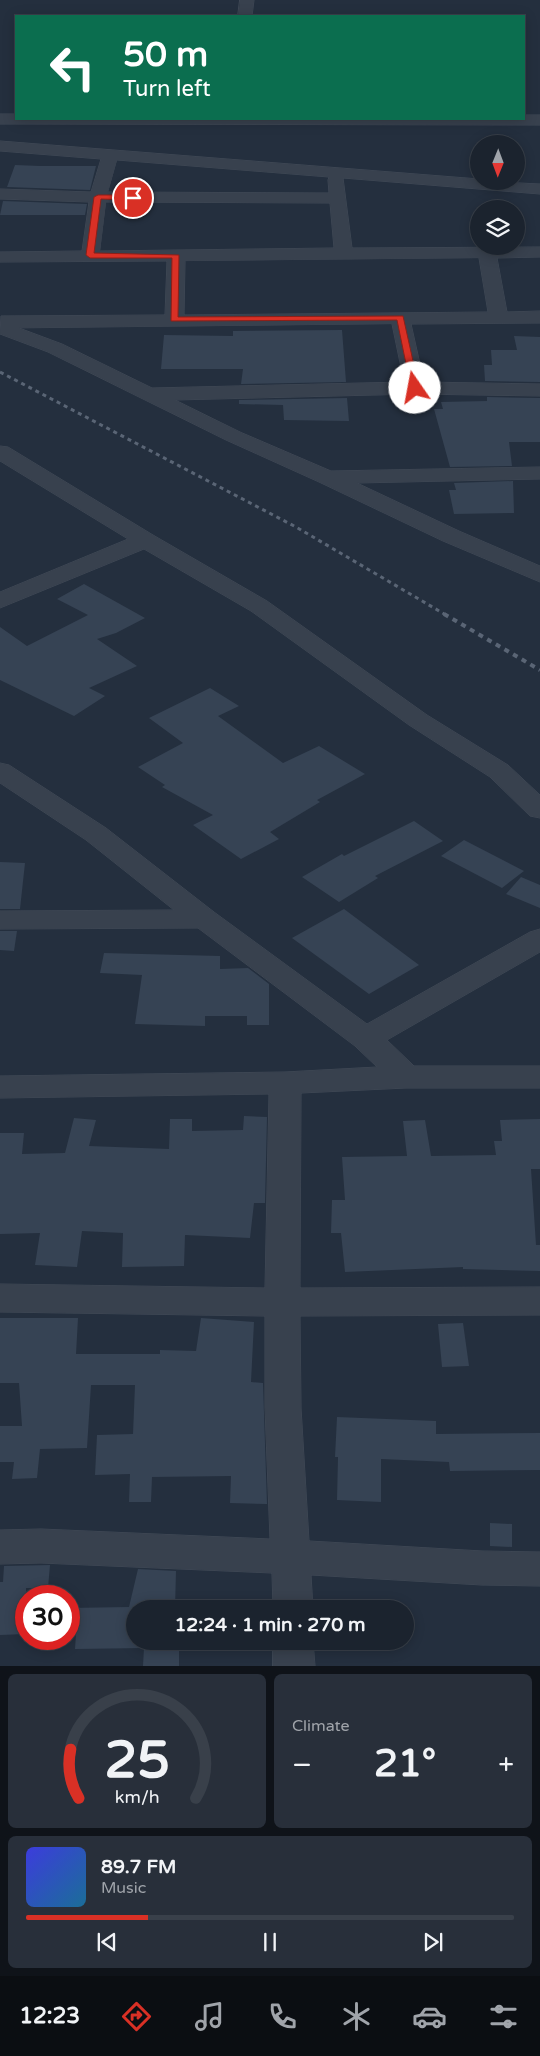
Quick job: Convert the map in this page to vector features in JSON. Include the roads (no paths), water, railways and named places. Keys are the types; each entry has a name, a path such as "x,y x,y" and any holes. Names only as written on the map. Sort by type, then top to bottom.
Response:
{"street":[{"path":"245,15 247,0"},
{"path":"0,119 15,119"},
{"path":"0,136 93,120 540,120"},
{"path":"0,146 540,189"},
{"path":"90,255 98,197 110,155"},
{"path":"335,172 344,253"},
{"path":"0,194 98,197 337,198"},
{"path":"525,252 540,252"},
{"path":"0,257 470,253"},
{"path":"487,255 498,317"},
{"path":"174,320 176,256"},
{"path":"0,322 540,317"},
{"path":"400,318 415,388"},
{"path":"0,327 55,348 233,436 327,477 451,536 540,574"},
{"path":"148,394 415,388 540,390"},
{"path":"0,452 145,540 259,606 418,720 499,771 540,810"},
{"path":"327,477 540,473"},
{"path":"0,601 145,540"},
{"path":"1,773 96,834 204,919 366,1038 406,1076"},
{"path":"0,920 204,919"},
{"path":"366,1038 540,938"},
{"path":"0,1087 285,1083 406,1076 540,1077"},
{"path":"285,1083 282,1302 283,1410 293,1600"},
{"path":"0,1298 282,1302 540,1301"},
{"path":"0,1547 41,1546 292,1557 482,1568 540,1569"},
{"path":"293,1650 294,1666"}],"railway":[{"path":"0,372 296,527 446,615"},
{"path":"444,614 540,670"}]}
